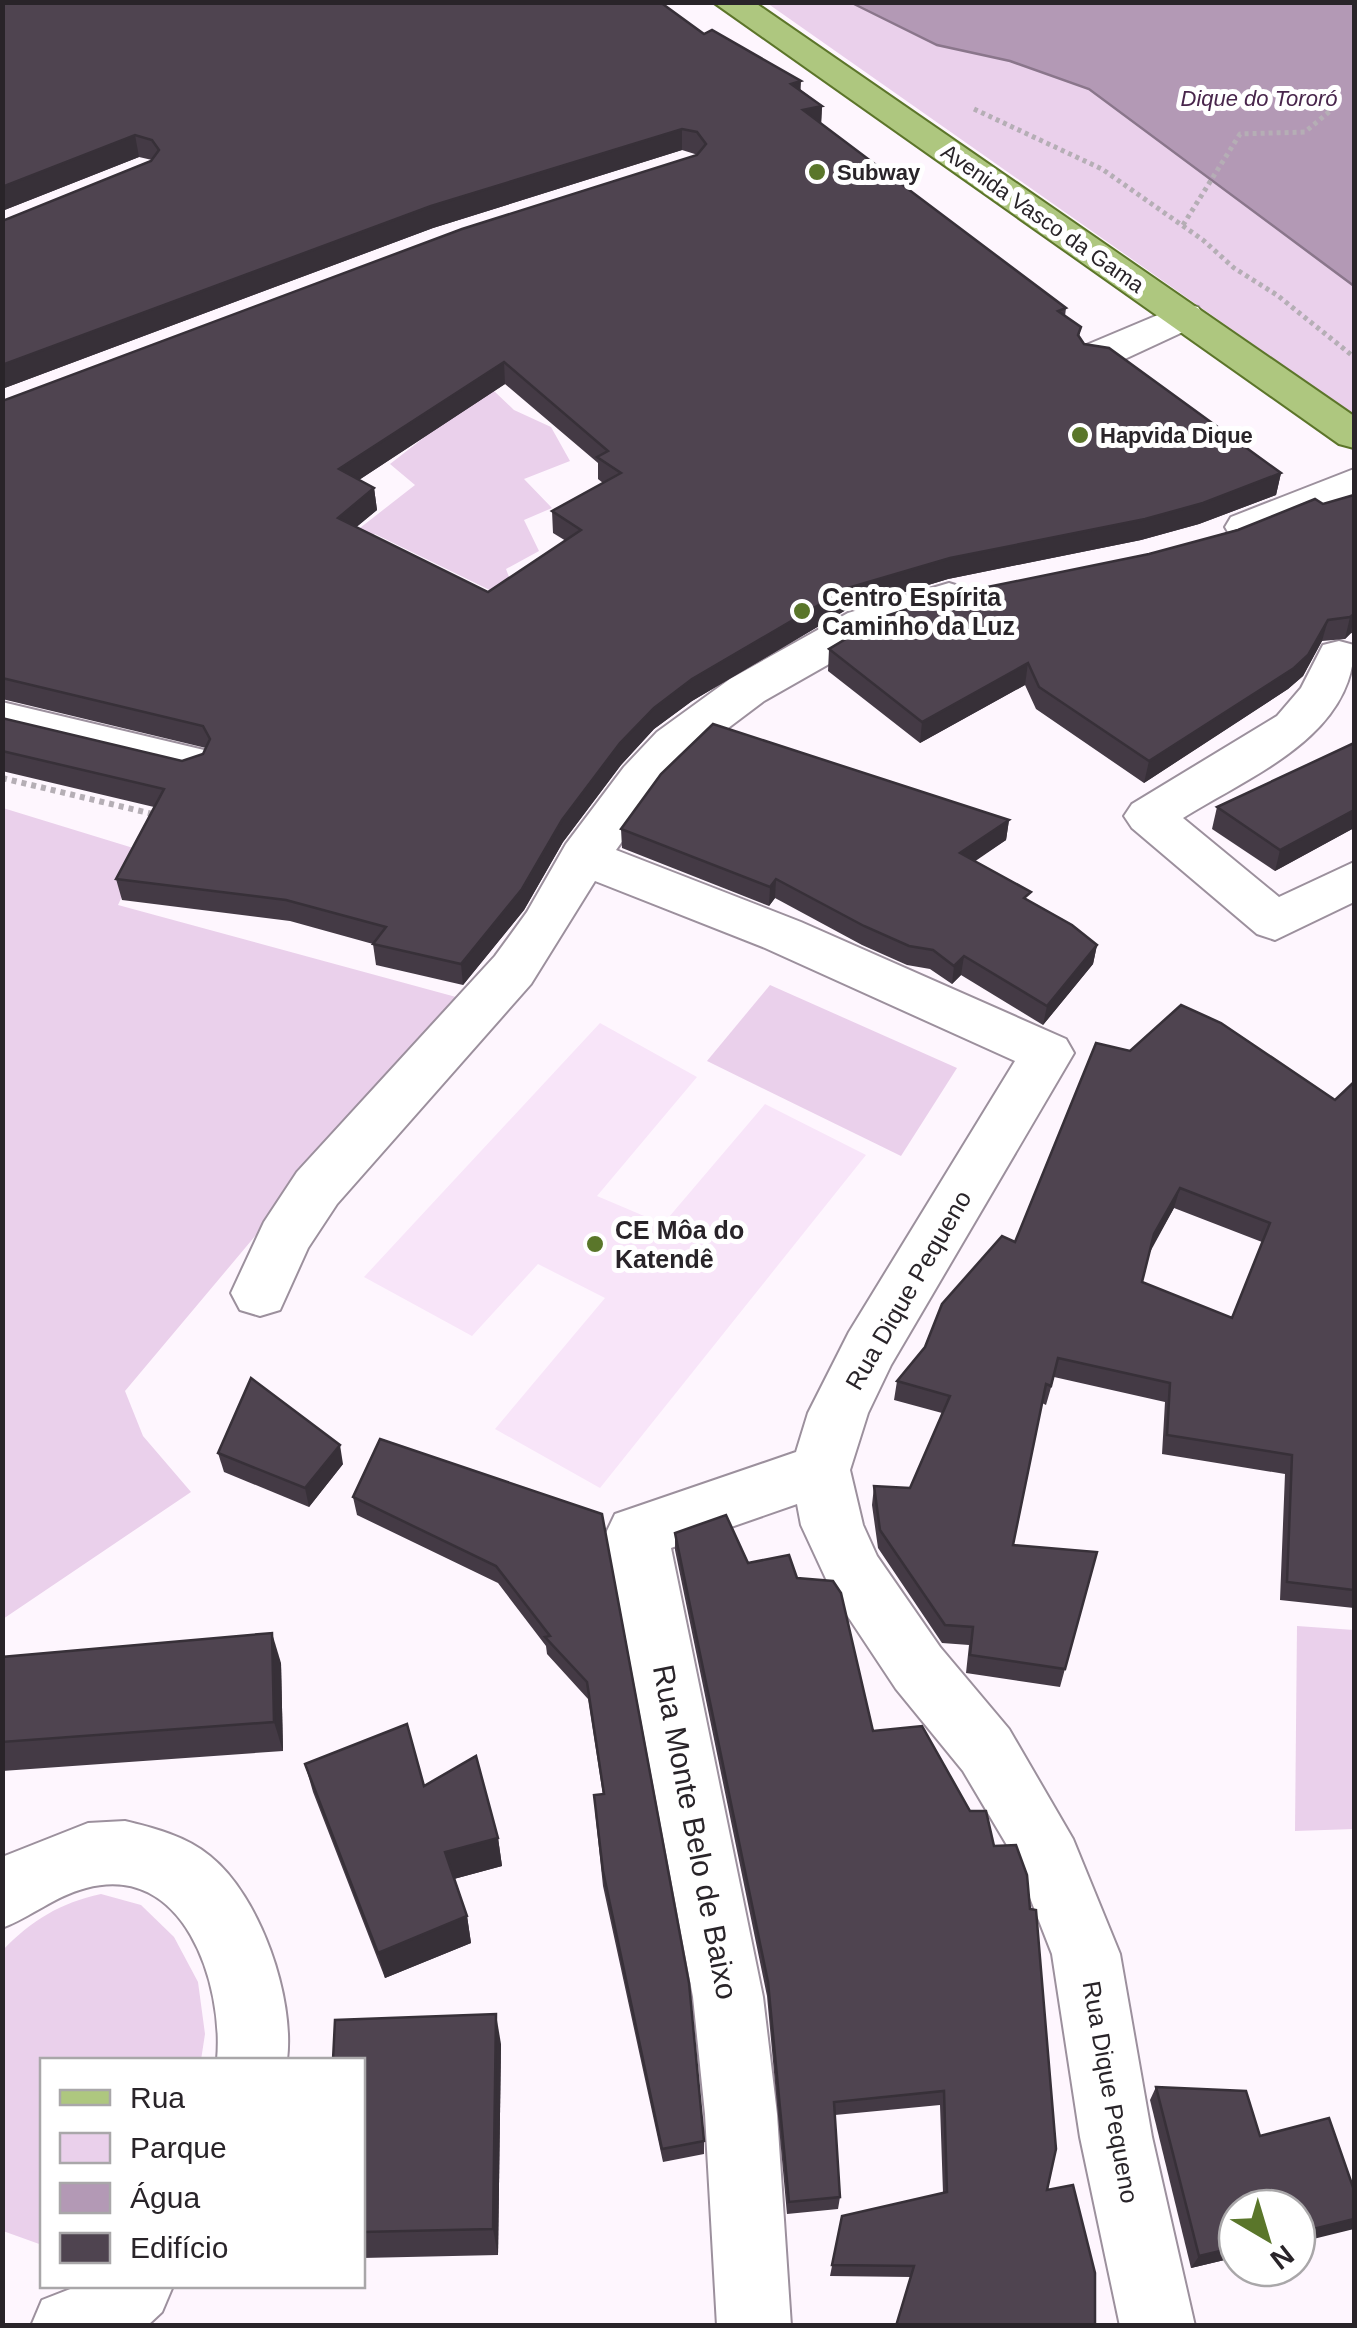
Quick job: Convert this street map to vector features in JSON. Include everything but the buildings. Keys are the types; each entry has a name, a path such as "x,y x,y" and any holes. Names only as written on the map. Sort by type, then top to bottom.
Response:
{"main road":[{"name":"Avenida Vasco da Gama","path":"730,2 1354,435"}],"street":[{"path":"1099,355 1184,316"},
{"path":"1198,543 1276,517 1354,482"},
{"path":"260,1293 284,1238 317,1188 513,970 545,925 584,856 641,779 674,744 747,690 864,624 987,590"},
{"path":"1350,650 1321,695 1294,727 1149,816 1275,921 1354,880"},
{"path":"2,718 187,762"},
{"name":"Rua Dique Pequeno","path":"584,856 782,935 1048,1053 870,1349 838,1414 820,1470 832,1525 854,1575 918,1668 986,1750 1040,1840 1086,1954 1116,2137 1158,2326"},
{"name":"Rua Monte Belo de Baixo","path":"754,2326 741,2114 728,1997 637,1533 820,1470"},
{"path":"2,1896 68,1859 120,1850 160,1860 197,1884 228,1928 246,1979 252,2058"},
{"path":"68,2326 102,2315 134,2288"}],"path":[{"path":"969,107 1102,169 1183,225 1354,358"},
{"path":"1183,225 1240,134 1305,132 1330,111"},
{"path":"2,778 170,818"}],"shaded area":[{"name":"CE Môa do Katendê","path":"600,1023 697,1077 597,1196 663,1224 765,1104 866,1155 600,1488 495,1429 605,1298 538,1264 472,1336 364,1277"}],"green space":[{"path":"767,3 852,3 937,45 1010,61 1089,89 1354,286 1354,415"},
{"path":"450,349 514,410 551,427 570,461 524,479 552,508 524,520 539,551 506,569 515,593 506,598 375,534 345,556 333,549 415,485 390,464 431,432"},
{"path":"3,808 143,851 118,905 456,997 125,1391 143,1436 191,1492 3,1619"},
{"path":"770,985 957,1068 901,1156 707,1061"},
{"path":"1297,1626 1354,1630 1354,1829 1295,1831"},
{"path":"101,1894 141,1905 174,1937 198,1982 205,2034 201,2058 40,2058 40,2244 3,2231 3,1950 48,1914"}],"water":[{"name":"Dique do Tororó","path":"852,3 1354,3 1354,286 1089,89 1010,61 937,45"}],"place":[{"name":"Subway","path":"817,172"},
{"name":"Hapvida Dique","path":"1080,435"},
{"name":"Centro Espírita Caminho da Luz","path":"802,611"},
{"name":"CE Môa do Katendê","path":"595,1244"}]}
